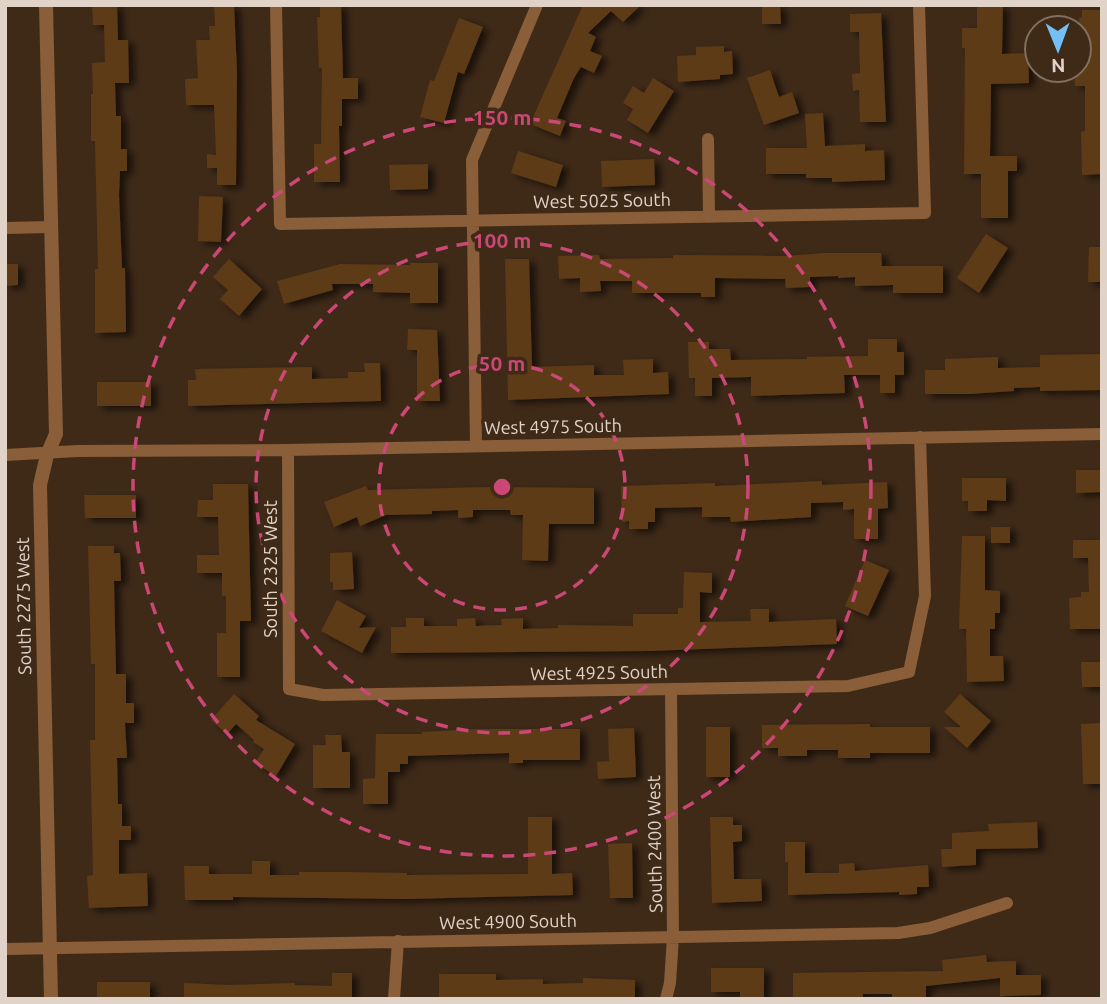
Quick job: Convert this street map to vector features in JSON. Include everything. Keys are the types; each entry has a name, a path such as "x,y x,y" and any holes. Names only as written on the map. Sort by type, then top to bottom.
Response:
{"street":[{"name":"South 2275 West","path":"47,5 56,434 47,455 40,485 51,999"},
{"name":"West 5025 South","path":"276,5 279,224 925,213 919,5"},
{"path":"476,446 472,160 537,5"},
{"path":"708,139 709,217"},
{"path":"5,228 50,227"},
{"name":"West 4975 South","path":"5,455 1102,434"},
{"name":"West 4925 South","path":"289,689 323,695 848,686 909,672 925,596 920,437"},
{"name":"South 2325 West","path":"288,450 289,689"},
{"name":"South 2400 West","path":"666,999 670,983 673,937 671,689"},
{"name":"West 4900 South","path":"5,948 898,933 930,928 1007,903"},
{"path":"394,999 398,941"}],"building":[{"path":"92,5 117,5 118,40 128,40 129,83 115,83 116,116 121,116 121,149 127,149 127,171 120,171 119,195 122,268 125,268 126,332 95,333 95,269 98,269 95,141 91,141 92,63 105,62 104,25 93,25"},
{"path":"214,5 234,5 237,72 236,185 217,185 217,168 207,168 207,154 216,155 214,105 186,105 185,79 198,78 196,40 210,40 209,26 215,26"},
{"path":"320,5 341,5 343,78 358,78 358,99 342,99 342,126 339,126 340,182 314,182 314,144 321,144 322,68 319,68 317,17 320,17"},
{"path":"583,5 641,5 623,22 611,11 588,33 596,37 590,51 602,56 594,73 581,67 574,78 557,118 566,121 560,136 530,124"},
{"path":"762,5 780,5 781,24 762,24"},
{"path":"977,5 1003,5 1002,54 1023,53 1023,83 991,84 990,156 1017,156 1017,171 1008,171 1008,218 981,218 981,174 964,174 965,48 962,48 962,28 977,28"},
{"path":"1082,10 1102,10 1102,174 1082,175 1081,132 1085,131 1085,86 1075,84 1093,84 1093,14 1082,14"},
{"path":"881,13 886,122 860,122 859,90 853,91 852,74 860,73 859,32 850,32 850,14"},
{"path":"459,18 483,27 464,74 458,72 444,123 420,117 430,80 434,81"},
{"path":"724,46 724,52 732,51 733,74 720,75 720,79 678,82 677,56 696,55 696,47"},
{"path":"770,70 779,97 792,92 799,113 764,125 747,78"},
{"path":"653,78 674,91 648,133 627,120 633,109 623,103 633,86 644,93"},
{"path":"823,113 825,146 865,144 865,151 884,150 885,180 832,182 832,178 806,178 806,174 766,174 766,148 807,148 805,114"},
{"path":"518,151 563,165 556,187 511,173"},
{"path":"654,159 655,185 602,187 601,161"},
{"path":"428,164 428,189 390,190 389,165"},
{"path":"199,196 223,197 221,242 198,241"},
{"path":"986,234 1008,248 979,293 957,278"},
{"path":"1089,247 1102,247 1102,282 1088,282"},
{"path":"881,253 882,266 943,266 943,293 893,293 893,285 855,286 855,277 838,276 810,277 810,287 786,288 785,279 715,278 715,297 701,297 701,293 632,293 632,281 600,281 601,291 580,292 580,278 559,279 558,256 599,255 600,259"},
{"path":"229,259 262,289 239,316 220,299 228,290 213,277"},
{"path":"505,259 529,259 532,367 594,365 594,375 624,375 623,360 653,359 653,373 668,372 669,394 508,400"},
{"path":"438,263 438,303 410,303 410,293 373,292 373,284 332,284 333,290 284,304 277,281 340,264"},
{"path":"5,264 18,264 18,285 5,286"},
{"path":"408,329 437,330 440,401 417,401 417,350 407,350"},
{"path":"868,339 897,339 897,352 904,352 904,375 895,375 895,393 880,393 880,375 844,375 845,393 751,396 751,377 712,378 712,396 695,396 695,378 689,378 688,342 709,342 709,349 730,349 731,360 807,359 868,356"},
{"path":"1102,354 1102,390 1040,391 1040,387 969,394 925,394 925,370 945,370 945,359 998,357 998,368 1040,367 1040,355"},
{"path":"364,363 380,363 381,401 188,406 188,380 196,380 195,369 312,367 312,379 348,378 348,372 365,372"},
{"path":"97,382 151,382 151,406 97,406"},
{"path":"1076,470 1102,470 1102,492 1076,493"},
{"path":"962,478 1006,478 1006,501 987,500 987,511 968,511 968,501 962,501"},
{"path":"822,481 822,485 887,482 888,508 878,509 878,539 854,539 854,509 843,510 843,502 811,503 811,517 731,522 730,517 702,517 702,507 655,508 655,522 648,522 648,529 629,529 629,521 622,522 621,486 715,483 715,486"},
{"path":"213,484 248,484 251,621 240,621 240,677 217,677 217,633 226,633 226,596 222,596 222,573 197,573 197,555 219,555 218,517 197,517 198,500 213,500"},
{"path":"366,486 368,490 594,488 594,524 549,524 548,561 522,560 523,515 511,515 510,510 473,510 473,517 458,518 458,510 432,511 432,514 386,515 360,526 357,517 334,527 324,502"},
{"path":"84,495 136,495 136,518 85,518"},
{"path":"991,527 1010,527 1010,543 991,543"},
{"path":"962,536 985,536 985,590 1000,591 1000,613 995,613 995,629 990,629 990,656 1003,656 1004,681 967,682 966,629 959,629"},
{"path":"1073,540 1102,540 1102,629 1070,629 1069,598 1081,597 1081,592 1089,592 1088,558 1073,558"},
{"path":"88,546 114,546 114,553 120,553 121,581 114,581 116,674 126,674 126,703 134,703 134,723 125,723 127,758 117,758 118,804 122,804 122,826 131,826 131,840 119,840 119,874 147,873 148,906 89,908 87,876 93,875 90,740 95,740 95,664 91,664"},
{"path":"352,552 354,589 333,590 333,582 330,582 330,553"},
{"path":"865,560 889,570 868,616 845,606"},
{"path":"684,572 712,573 712,593 700,592 700,622 751,621 750,609 769,609 769,622 836,619 837,644 649,651 391,653 391,627 406,627 406,618 424,618 424,626 457,626 457,619 475,618 476,626 502,625 501,619 523,618 523,629 558,628 558,625 633,626 633,614 678,614 678,608 683,608"},
{"path":"337,600 366,616 359,628 376,627 362,653 321,631"},
{"path":"1081,662 1102,662 1102,687 1082,687"},
{"path":"234,694 259,716 256,720 295,744 276,776 255,763 264,749 253,742 254,740 236,724 227,734 211,720"},
{"path":"960,694 991,721 967,748 944,727 961,727 944,712"},
{"path":"1102,723 1102,784 1083,784 1081,724"},
{"path":"870,724 870,727 930,727 930,753 870,753 870,758 838,758 838,750 807,750 807,756 778,756 778,748 762,748 762,725"},
{"path":"706,727 730,727 730,777 706,777"},
{"path":"634,728 636,777 598,779 597,762 609,761 608,729"},
{"path":"479,729 580,729 580,760 523,760 523,763 509,763 509,753 408,756 408,764 400,764 400,772 388,772 388,804 363,804 363,779 375,778 376,734 422,734"},
{"path":"325,735 341,735 342,752 350,752 350,788 313,788 313,745 326,745"},
{"path":"528,817 552,817 552,874 572,873 573,895 407,899 233,897 233,900 185,900 184,866 209,866 209,874 252,874 252,861 270,861 270,875 299,875 299,872 528,874"},
{"path":"710,817 733,817 733,825 742,825 742,841 733,842 734,879 761,879 762,901 712,903"},
{"path":"1037,822 1038,848 976,849 976,865 942,867 941,849 952,849 952,833 989,831 988,824"},
{"path":"785,842 805,842 805,873 839,873 839,864 854,863 855,871 928,865 929,887 917,887 917,894 899,895 899,892 788,895"},
{"path":"632,843 633,898 610,898 608,844"},
{"path":"986,955 987,962 1016,961 1016,975 1041,975 1041,995 1000,996 1000,978 926,986 926,999 892,999 892,994 863,994 863,999 793,999 793,973 943,971 942,960"},
{"path":"711,968 764,968 764,999 740,999 740,992 711,992"},
{"path":"332,973 352,973 352,999 184,999 184,983 295,983 332,986"},
{"path":"439,974 496,974 496,980 543,979 543,984 583,983 583,978 635,980 635,999 439,999"},
{"path":"97,982 150,982 150,999 97,999"}]}
